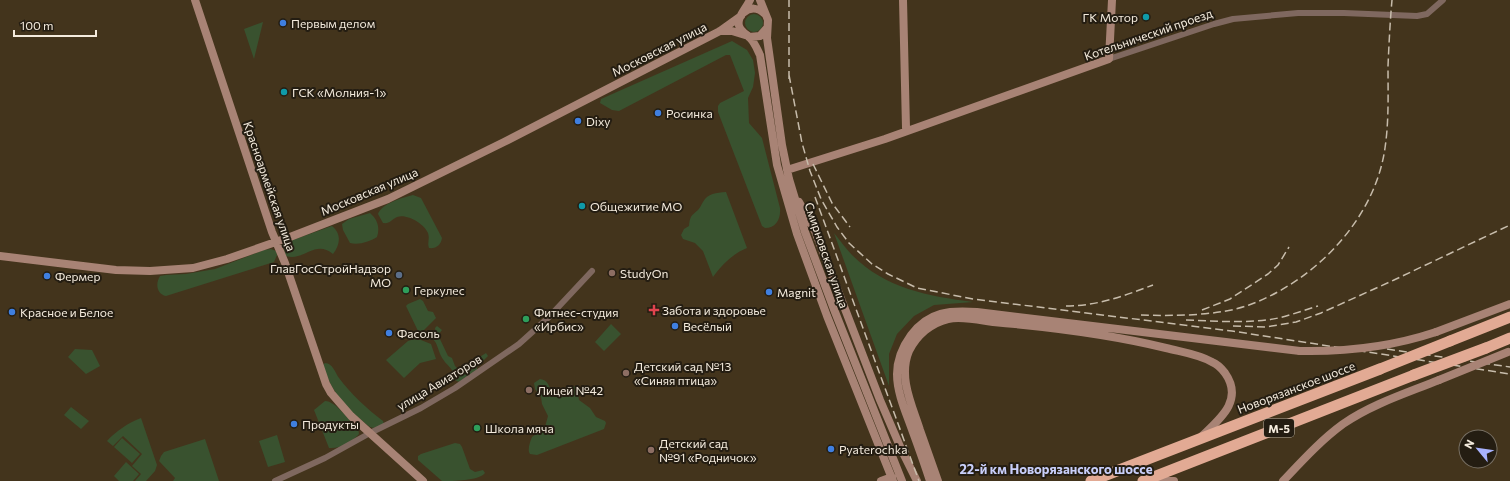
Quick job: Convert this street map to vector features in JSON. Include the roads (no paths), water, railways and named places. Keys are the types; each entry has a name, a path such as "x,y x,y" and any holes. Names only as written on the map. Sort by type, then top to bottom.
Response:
{"highway":[{"name":"Новорязанское шоссе","path":"1091,481 1510,317"},
{"name":"М-5","path":"1143,481 1510,338"}],"main road":[{"name":"Красноармейская улица","path":"195,0 326,384 340,404 424,481"},
{"path":"742,14 750,0"},
{"name":"Смирновская улица","path":"760,0 768,20 767,38 775,100 787,170 792,189 805,232 835,312 902,481"},
{"path":"903,0 906,128"},
{"path":"1109,59 1112,0"},
{"path":"742,14 749,9 756,8 765,14"},
{"name":"Московская улица","path":"0,256 116,270 150,271 193,268 227,259 388,199 504,142 720,31 742,14"},
{"name":"Смирновская улица","path":"742,14 740,27 748,36 760,55 777,165 798,234 848,369 893,479"},
{"path":"748,36 760,36 768,28"},
{"name":"Московская улица","path":"720,31 732,31 748,36"},
{"name":"Котельнический проезд","path":"787,170 885,139 936,120 1061,78 1109,59"},
{"name":"Котельнический проезд","path":"852,149 906,128 936,120"},
{"path":"792,189 815,230 829,270 880,400 906,460 917,481"},
{"path":"930,481 901,400 897,373 901,351 907,340 915,330 934,315 948,311 977,312 1300,351 1329,352 1366,349 1402,342 1436,332 1510,304"},
{"name":"М-5","path":"938,481 909,398 905,373 909,352 914,342 928,328 949,319 1014,324 1094,334 1141,342 1196,356 1212,362 1226,374 1232,388 1231,402 1222,417 1197,440"},
{"path":"1283,481 1326,437 1350,419 1393,398 1509,352"},
{"path":"881,481 893,479"},
{"name":"М-5","path":"1143,481 1174,481"}],"street":[{"name":"Котельнический проезд","path":"1109,59 1233,19 1298,13 1351,13 1417,16 1428,14 1443,0"},
{"name":"улица Авиаторов","path":"275,481 325,458 370,433 421,408 455,388 519,344 549,317 592,271"}],"railway":[{"path":"789,0 789,79"},
{"path":"1141,315 1210,313 1237,309 1249,305 1273,294 1297,280 1338,244 1355,223 1369,199 1379,174 1385,148 1388,117 1388,66 1392,0"},
{"path":"789,75 802,143 810,171 821,199 837,227 849,243 872,264 888,274 917,288 973,299 1232,331 1510,374"},
{"path":"813,164 832,203 850,227"},
{"path":"815,197 919,481"},
{"path":"1233,326 1266,327 1296,322 1321,313 1510,225"},
{"path":"1202,310 1230,299 1268,274 1278,265 1289,247"},
{"path":"1066,306 1077,306 1100,302 1153,285"},
{"path":"1186,320 1237,322 1267,320 1318,306"},
{"path":"1387,349 1510,367"}],"place":[{"name":"ГК Мотор","path":"1146,17"},
{"name":"Первым делом","path":"283,23"},
{"name":"ГСК «Молния-1»","path":"284,92"},
{"name":"Росинка","path":"658,113"},
{"name":"Dixy","path":"578,121"},
{"name":"Общежитие МО","path":"582,206"},
{"name":"StudyOn","path":"612,273"},
{"name":"ГлавГосСтройНадзор МО","path":"399,275"},
{"name":"Фермер","path":"47,276"},
{"name":"Геркулес","path":"406,290"},
{"name":"Magnit","path":"769,292"},
{"name":"Забота и здоровье","path":"654,310"},
{"name":"Красное и Белое","path":"12,312"},
{"name":"Фитнес-студия «Ирбис»","path":"526,319"},
{"name":"Весёлый","path":"675,326"},
{"name":"Фасоль","path":"389,333"},
{"name":"Детский сад №13 «Синяя птица»","path":"626,373"},
{"name":"Лицей №42","path":"529,390"},
{"name":"Продукты","path":"294,424"},
{"name":"Школа мяча","path":"477,428"},
{"name":"Pyaterochka","path":"831,449"},
{"name":"Детский сад №91 «Родничок»","path":"651,450"}],"district":[{"name":"22-й км Новорязанского шоссе","path":"1056,469"}]}
